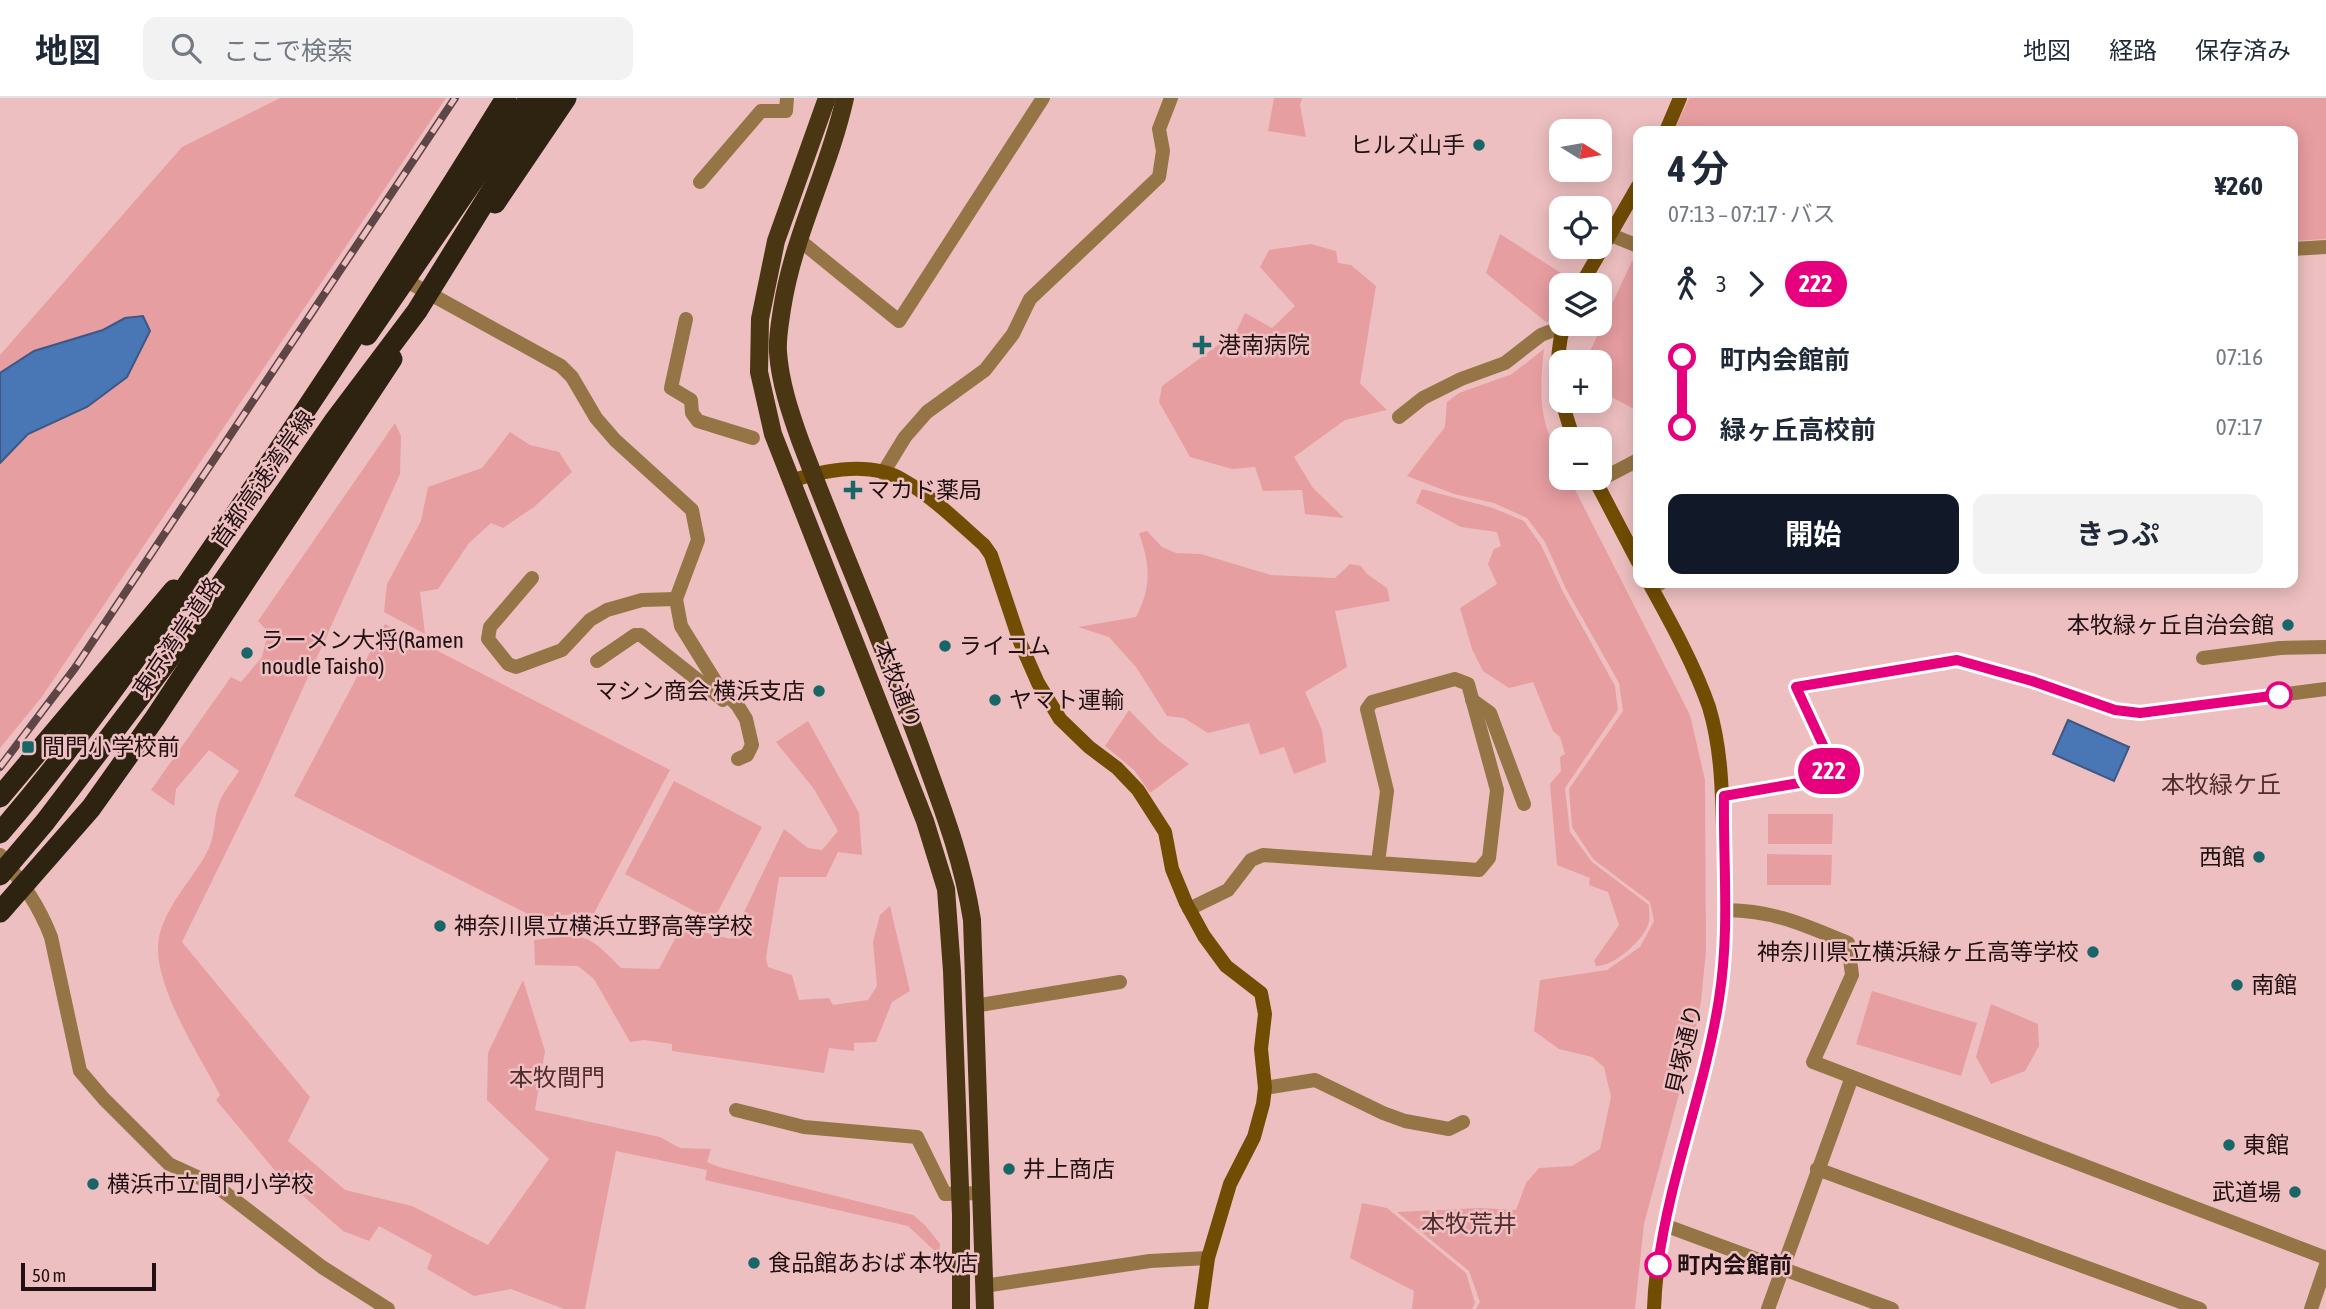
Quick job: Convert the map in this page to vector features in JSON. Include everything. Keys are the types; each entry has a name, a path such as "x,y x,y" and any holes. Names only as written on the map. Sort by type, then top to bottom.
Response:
{"highway":[{"name":"首都高速湾岸線","path":"0,827 133,658 363,316 500,98"},
{"name":"東京湾岸道路","path":"0,833 120,683 185,589 315,397 506,98"},
{"name":"東京湾岸道路","path":"0,797 263,482 530,98"},
{"name":"東京湾岸道路","path":"0,866 14,853 65,789 161,662 451,244 543,98"},
{"name":"首都高速湾岸線","path":"0,875 45,822 175,651 335,420 416,311 549,98"},
{"name":"東京湾岸道路","path":"0,912 91,808 155,718 566,98"}],"main road":[{"name":"本牧通り","path":"827,98 776,241 760,319 759,372 771,426 925,821 946,889 951,939 960,1194 953,1284 961,1309"},
{"name":"本牧通り","path":"845,98 786,282 777,350 788,405 812,474 906,707 953,836 966,880 972,920 985,1309"}],"street":[{"path":"701,182 761,111 786,111 787,98"},
{"path":"798,239 899,321 1043,98"},
{"path":"883,473 905,437 927,412 991,363 1013,334 1030,299 1159,177 1163,151 1159,129 1171,98"},
{"path":"1667,126 1680,98"},
{"path":"1612,233 1633,195"},
{"path":"1612,235 1633,244"},
{"path":"2298,249 2326,247"},
{"path":"405,280 561,366 572,377 596,418 615,440 692,509 698,540 676,599 681,626 692,645 717,684 738,706 746,719 752,745 747,755 738,759"},
{"path":"686,319 671,388 691,400 692,412 698,421 752,438"},
{"path":"1399,416 1423,398 1461,379 1505,363 1549,332"},
{"path":"1561,336 1557,376 1561,405 1569,427"},
{"path":"1612,472 1633,462"},
{"path":"792,481 837,469 883,473 902,479 984,545 991,555 1007,609 1038,682 1060,719 1088,747 1117,768 1138,790 1165,832 1172,869 1204,936 1226,965 1261,993 1265,1014 1261,1049 1265,1088 1254,1137 1230,1184 1208,1258 1202,1309"},
{"path":"1600,490 1633,552"},
{"path":"532,578 490,627 488,639 508,664 516,667 562,650 590,620 607,610 642,600 676,599"},
{"name":"貝塚通り","path":"1654,1309 1664,1225 1712,1038 1726,952 1727,910 1724,796 1709,708 1656,588"},
{"path":"597,661 635,635 641,635 746,719"},
{"path":"2203,658 2280,648 2326,647"},
{"path":"1724,796 1822,779 1829,770 1830,760 1796,687 1957,660 2032,681 2115,710 2140,713 2326,689"},
{"path":"1189,909 1228,890 1251,860 1263,855 1378,863 1479,870 1489,858 1497,790 1468,684 1455,679 1372,702 1367,709 1387,791 1378,863"},
{"path":"1472,700 1490,713 1524,804"},
{"path":"0,855 25,885 43,916 51,937 80,1070 88,1080 169,1164 215,1185 322,1267 388,1309"},
{"path":"1727,910 1755,910 1780,916 1848,943 1853,975 1813,1062 2326,1258"},
{"path":"974,1006 1120,982"},
{"path":"1768,1309 1852,1077"},
{"path":"1265,1088 1315,1080 1405,1121 1449,1129 1463,1122"},
{"path":"736,1110 804,1127 917,1137 945,1194 981,1193"},
{"path":"1817,1169 2200,1309"},
{"path":"1664,1225 1892,1309"},
{"path":"984,1286 1150,1261 1208,1258"},
{"path":"2311,1309 2326,1265"}],"shaded area":[{"path":"280,98 446,98 41,698 0,748 0,355 182,147"},
{"path":"1274,98 1302,98 1300,105 1306,137 1268,131"},
{"path":"1689,98 2326,98 2326,239 2298,241 2298,126 1676,126"},
{"path":"1500,234 1561,273 1549,273 1549,322 1546,322 1486,273"},
{"path":"1311,244 1336,251 1338,263 1351,265 1376,286 1360,383 1387,410 1345,420 1294,457 1313,488 1344,518 1305,514 1302,490 1263,491 1255,467 1232,469 1190,457 1159,402 1162,386 1236,332 1245,313 1272,328 1295,306 1260,267 1269,250"},
{"path":"1632,261 1633,261 1633,408 1612,397 1612,350 1591,350 1597,336 1612,336 1612,304"},
{"path":"1544,349 1541,397 1549,434 1549,490 1575,490 1690,715 1705,780 1706,951 1701,1001 1693,1042 1644,1224 1635,1309 1476,1309 1480,1302 1469,1271 1397,1212 1480,1208 1516,1210 1526,1183 1539,1168 1572,1166 1600,1149 1611,1097 1604,1067 1592,1057 1559,1049 1534,1031 1540,980 1607,970 1640,947 1654,921 1650,902 1593,859 1572,827 1569,789 1623,711 1619,683 1566,589 1545,542 1527,518 1494,503 1454,494 1407,476 1445,427 1447,402 1459,393 1512,374"},
{"path":"395,423 401,436 400,474 260,783 182,942 310,1097 288,1141 345,1190 412,1206 488,1245 549,1159 487,1100 488,1053 523,980 545,1051 535,1110 660,1137 680,1148 711,1149 707,1162 719,1167 913,1215 940,1244 939,1255 908,1226 705,1180 707,1170 616,1151 585,1309 564,1309 511,1289 474,1296 427,1269 432,1255 379,1226 369,1241 343,1231 277,1173 216,1100 220,1095 188,1037 168,993 158,951 164,922 209,848 219,803 239,771 209,750 176,789 174,806 151,790 231,677 241,682 262,657 268,632 258,621"},
{"path":"510,432 530,445 559,452 572,472 534,507 503,528 491,523 469,543 438,589 420,592 425,634 384,612 387,584 421,521 428,487 482,468"},
{"path":"1422,489 1493,508 1524,521 1541,545 1563,592 1615,686 1618,710 1565,788 1570,832 1592,862 1649,905 1649,922 1642,936 1628,951 1611,962 1596,966 1594,961 1619,925 1608,892 1589,885 1590,878 1557,865 1550,784 1561,771 1560,757 1565,754 1560,737 1553,731 1533,682 1509,688 1483,671 1472,649 1460,608 1497,584 1488,564 1494,549 1501,546 1497,532 1461,527 1416,503"},
{"path":"1147,531 1162,547 1176,553 1201,554 1271,575 1335,578 1350,564 1361,566 1367,574 1387,588 1390,601 1335,611 1347,667 1305,692 1322,730 1326,762 1294,774 1284,747 1260,755 1249,723 1208,733 1184,718 1167,716 1136,667 1109,637 1078,627 1136,617 1145,595 1148,575 1139,533"},
{"path":"385,624 670,770 594,913 534,917 294,796"},
{"path":"1129,710 1159,741 1189,764 1150,793 1134,770 1105,746"},
{"path":"808,721 859,813 862,855 838,852 826,877 779,877 766,958 768,967 792,975 799,1000 829,998 833,1005 868,1000 877,986 873,942 880,915 890,906 910,991 892,1002 876,1042 854,1043 854,1051 829,1048 824,1073 672,1051 672,1044 644,1040 630,1042 594,979 578,966 535,965 534,940 583,938 599,947 621,968 659,969 678,933 691,929 731,939 784,829 808,848 822,850 838,831 814,789 776,742"},
{"path":"674,781 762,827 713,921 625,874"},
{"path":"1768,814 1833,814 1832,844 1768,844"},
{"path":"1767,854 1832,855 1831,885 1767,885"},
{"path":"1872,991 1977,1023 1961,1076 1856,1044"},
{"path":"1991,1004 2038,1024 2039,1046 2025,1071 1991,1084 1976,1057"},
{"path":"1362,1203 1387,1208 1466,1273 1475,1303 1472,1309 1412,1309 1414,1291 1350,1258"}],"water":[{"path":"143,316 150,331 127,377 87,407 28,434 0,463 0,373 34,351 103,330 125,318"},
{"path":"2068,720 2129,747 2114,781 2053,754"}],"railway":[{"path":"0,767 75,668 455,98"}],"bus line":[{"name":"222","path":"1658,1265 1664,1225 1712,1038 1726,952 1724,796 1822,779 1829,770 1830,760 1796,687 1957,660 2032,681 2115,710 2140,713 2279,695"}],"place":[{"name":"ヒルズ山手","path":"1479,145"},
{"name":"港南病院","path":"1202,345"},
{"name":"マカド薬局","path":"853,490"},
{"name":"本牧緑ヶ丘自治会館","path":"2288,625"},
{"name":"ライコム","path":"945,646"},
{"name":"ラーメン大将(Ramen noudle Taisho)","path":"247,653"},
{"name":"マシン商会 横浜支店","path":"819,691"},
{"name":"ヤマト運輸","path":"995,700"},
{"name":"間門小学校前","path":"28,747"},
{"name":"西館","path":"2259,857"},
{"name":"神奈川県立横浜立野高等学校","path":"440,926"},
{"name":"神奈川県立横浜緑ヶ丘高等学校","path":"2093,952"},
{"name":"南館","path":"2237,985"},
{"name":"東館","path":"2229,1145"},
{"name":"井上商店","path":"1009,1169"},
{"name":"横浜市立間門小学校","path":"93,1184"},
{"name":"武道場","path":"2295,1192"},
{"name":"食品館あおば 本牧店","path":"754,1263"},
{"name":"町内会館前","path":"1658,1265"}],"district":[{"name":"本牧緑ケ丘","path":"2221,784"},
{"name":"本牧間門","path":"557,1077"},
{"name":"本牧荒井","path":"1469,1223"}]}
